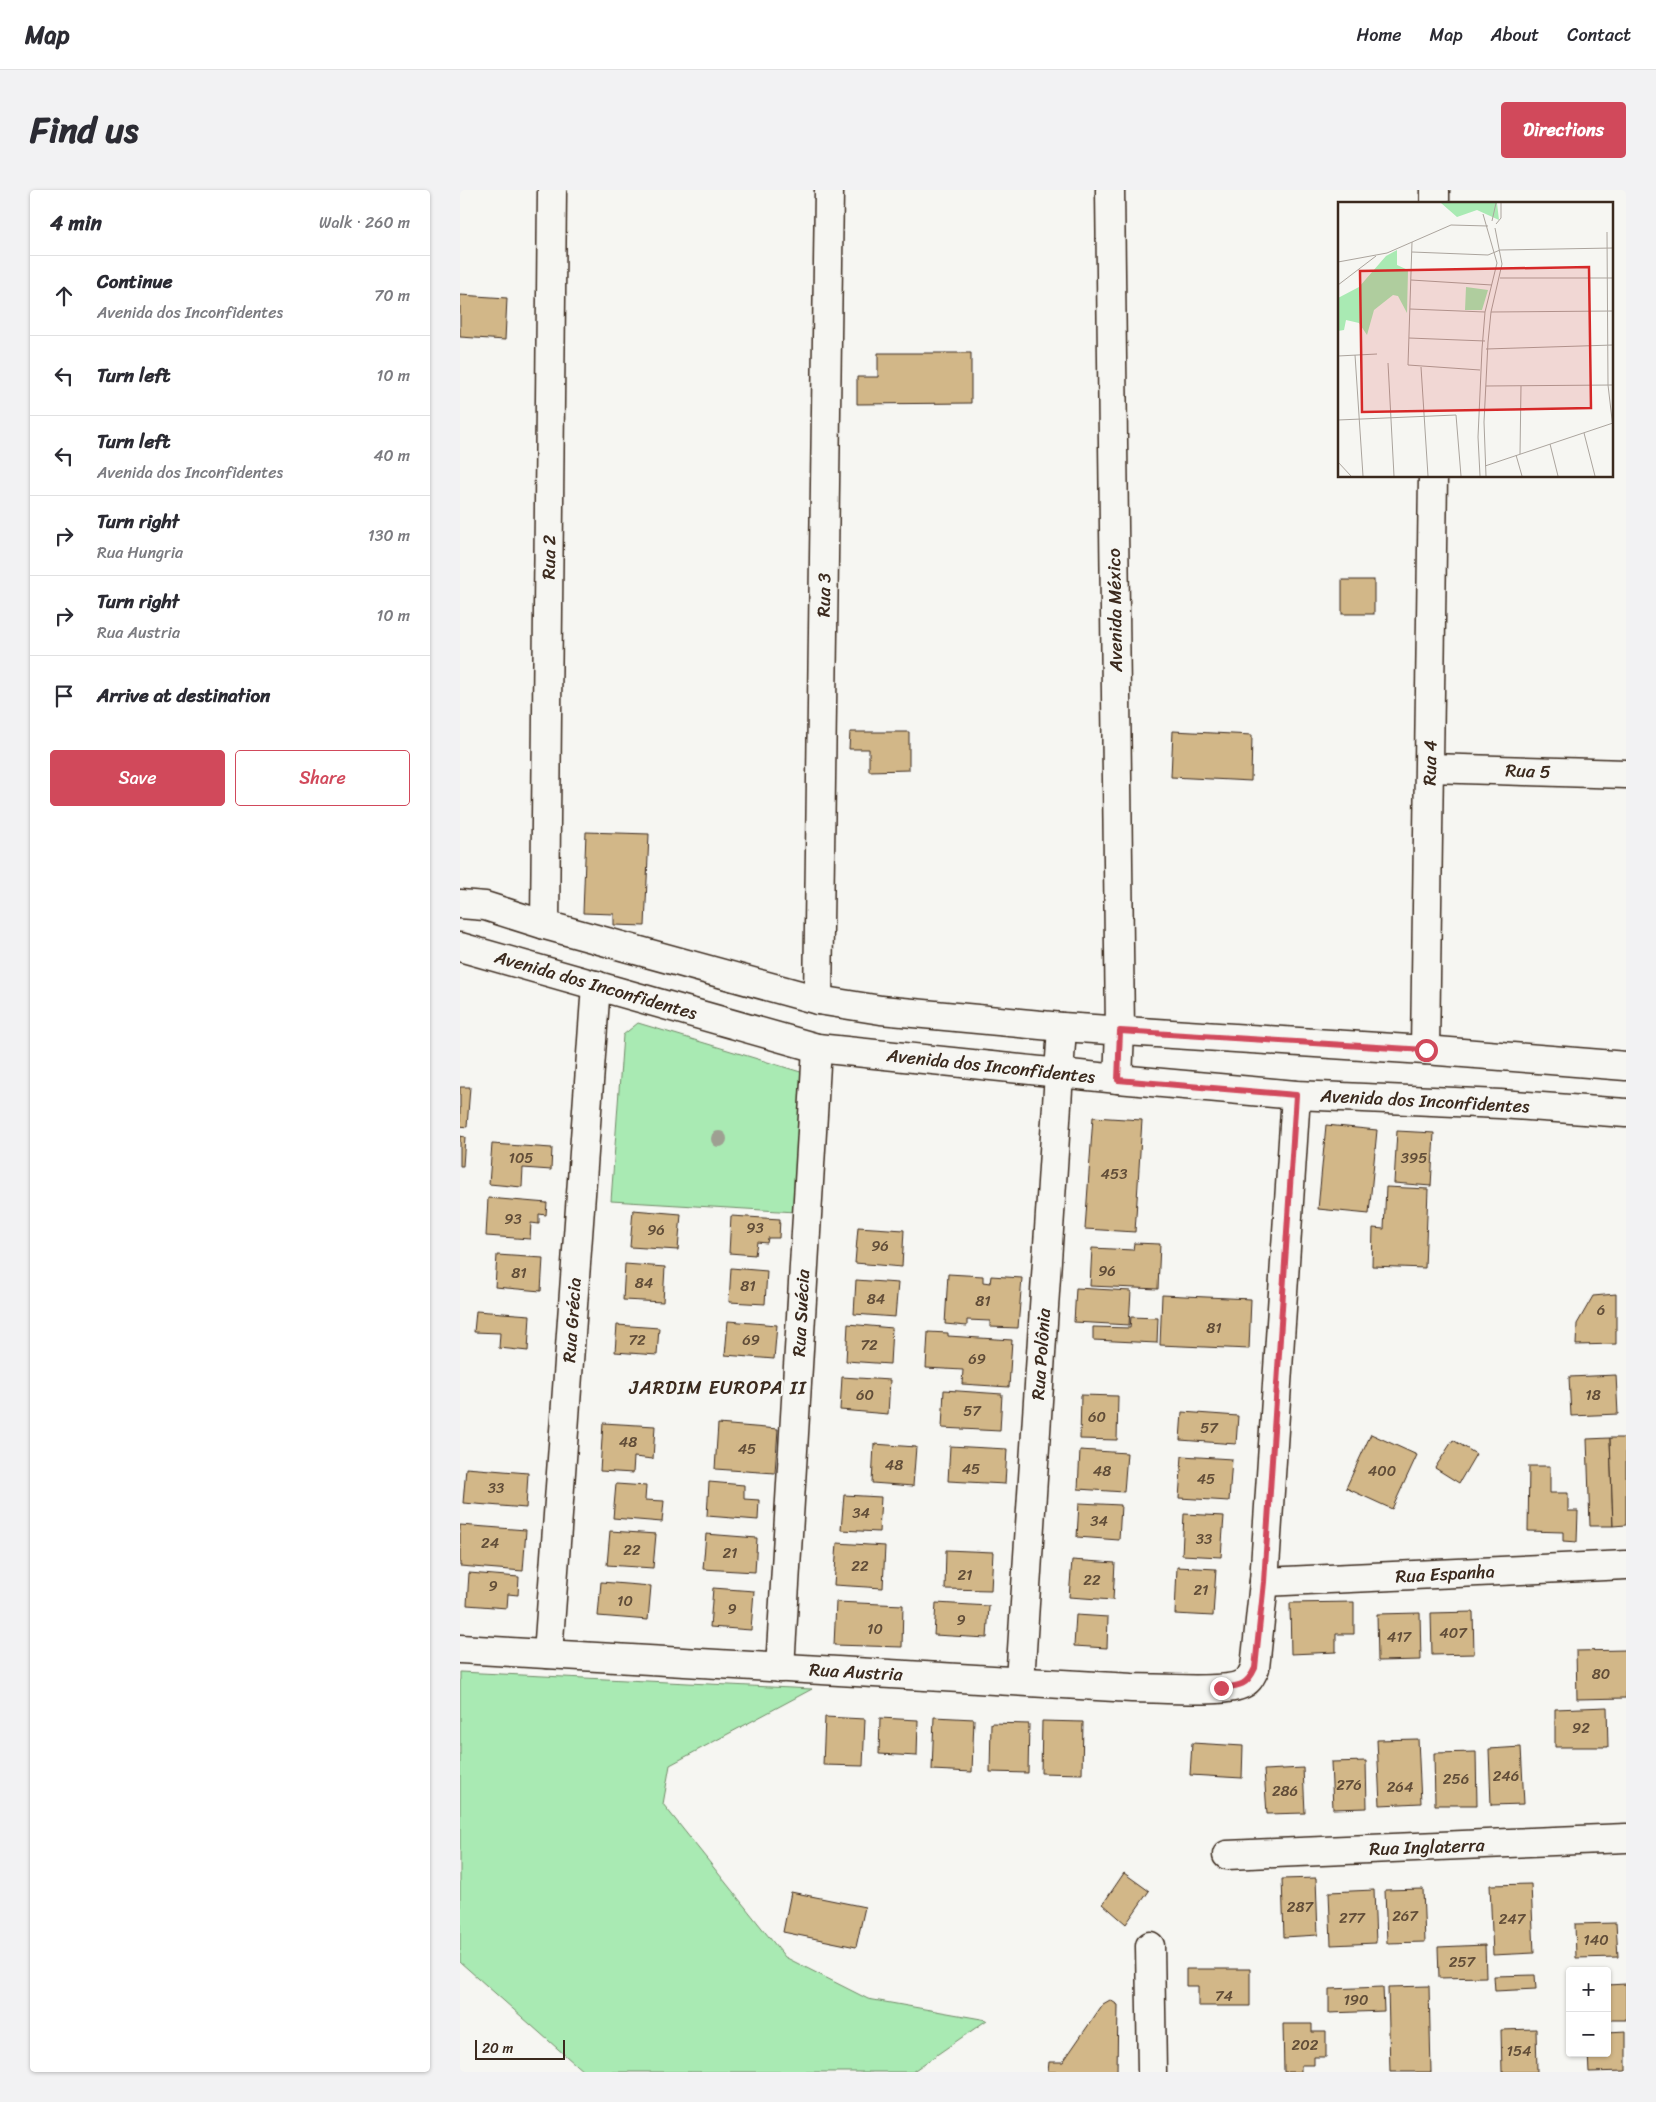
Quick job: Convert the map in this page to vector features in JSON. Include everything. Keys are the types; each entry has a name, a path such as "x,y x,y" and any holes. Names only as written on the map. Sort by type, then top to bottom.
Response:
{"street":[{"name":"Rua 2","path":"545,925 552,190"},
{"name":"Rua 3","path":"818,1000 829,190"},
{"name":"Avenida México","path":"1110,190 1120,1031 1118,1080"},
{"name":"Rua 4","path":"1426,1050 1432,478"},
{"name":"Rua 5","path":"1430,768 1626,774"},
{"path":"460,904 485,906 545,925 818,1000 881,1010 1062,1027 1426,1050 1626,1066"},
{"name":"Avenida dos Inconfidentes","path":"460,947 817,1048 1118,1080 1296,1095 1500,1104 1626,1114"},
{"name":"Rua Grécia","path":"548,1654 596,985"},
{"name":"Rua Polônia","path":"1020,1681 1062,1027"},
{"name":"Rua Suécia","path":"780,1668 817,1048"},
{"path":"1264,1582 1296,1095"},
{"name":"Rua Espanha","path":"1264,1582 1626,1566"},
{"name":"Rua Austria","path":"460,1649 1132,1688 1221,1688 1239,1686 1250,1679 1255,1668 1264,1582"},
{"name":"Rua Inglaterra","path":"1227,1855 1626,1838"},
{"path":"1150,1946 1152,2072"}],"green space":[{"path":"638,1023 804,1073 796,1212 611,1201 623,1035"},
{"path":"460,1672 812,1689 670,1765 663,1804 785,1957 868,1999 987,2020 912,2072 584,2072 460,1962"}],"building":[{"path":"460,295 507,298 505,340 460,337"},
{"path":"878,353 971,353 971,403 857,404 857,377 878,377"},
{"path":"1342,580 1374,580 1374,614 1342,614"},
{"path":"1173,731 1252,735 1251,781 1171,777"},
{"path":"850,732 909,732 909,770 869,771 869,749 849,749"},
{"path":"586,832 649,834 645,926 614,925 614,914 583,913"},
{"path":"460,1087 470,1087 467,1127 460,1126"},
{"path":"1093,1117 1142,1120 1135,1232 1085,1229"},
{"path":"1326,1125 1377,1130 1369,1214 1318,1209"},
{"path":"1397,1131 1434,1133 1431,1186 1394,1183"},
{"path":"460,1136 465,1137 463,1166 460,1166"},
{"path":"492,1144 552,1148 551,1170 523,1168 522,1187 489,1184"},
{"path":"1386,1187 1428,1189 1425,1268 1372,1266 1373,1228 1384,1229"},
{"path":"488,1198 547,1203 546,1215 539,1214 539,1224 531,1223 530,1239 486,1236"},
{"path":"633,1210 681,1214 678,1250 630,1247"},
{"path":"731,1216 780,1219 779,1238 768,1238 767,1243 757,1242 755,1255 729,1253"},
{"path":"858,1227 904,1230 902,1267 855,1263"},
{"path":"1134,1243 1160,1244 1158,1289 1090,1286 1092,1248 1133,1250"},
{"path":"497,1255 543,1258 541,1291 495,1287"},
{"path":"625,1264 665,1267 663,1302 623,1300"},
{"path":"731,1268 767,1271 765,1304 729,1302"},
{"path":"948,1274 983,1276 983,1282 990,1283 991,1276 1022,1278 1018,1328 990,1327 990,1321 967,1320 967,1326 945,1324"},
{"path":"856,1280 898,1283 895,1317 854,1314"},
{"path":"1076,1288 1131,1291 1129,1325 1074,1322"},
{"path":"1616,1294 1616,1344 1576,1345 1577,1324 1593,1296"},
{"path":"1162,1295 1251,1299 1249,1349 1160,1345"},
{"path":"476,1311 530,1315 528,1351 499,1348 500,1333 474,1332"},
{"path":"1131,1317 1158,1318 1157,1343 1093,1340 1093,1327 1130,1328"},
{"path":"728,1321 777,1325 774,1359 725,1355"},
{"path":"848,1324 892,1328 890,1364 846,1361"},
{"path":"617,1325 659,1328 657,1355 615,1352"},
{"path":"928,1332 948,1333 948,1336 1012,1340 1009,1387 962,1384 963,1370 926,1368"},
{"path":"1616,1375 1618,1414 1571,1416 1569,1377"},
{"path":"842,1377 890,1380 888,1414 840,1410"},
{"path":"944,1390 1002,1394 1000,1431 942,1428"},
{"path":"1081,1395 1118,1396 1117,1440 1080,1439"},
{"path":"1182,1412 1238,1416 1236,1444 1180,1440"},
{"path":"603,1423 655,1426 653,1459 634,1457 633,1473 600,1471"},
{"path":"718,1424 778,1429 775,1473 715,1469"},
{"path":"1371,1434 1417,1455 1392,1509 1346,1488"},
{"path":"1610,1438 1613,1526 1590,1526 1587,1439"},
{"path":"1610,1438 1626,1438 1626,1525 1613,1526"},
{"path":"1453,1440 1476,1454 1459,1483 1435,1468"},
{"path":"874,1444 916,1447 913,1486 872,1483"},
{"path":"950,1446 1007,1449 1005,1484 948,1481"},
{"path":"1080,1450 1127,1453 1124,1492 1078,1489"},
{"path":"1182,1456 1232,1459 1229,1501 1179,1498"},
{"path":"1529,1466 1550,1466 1550,1493 1568,1493 1568,1511 1578,1511 1577,1542 1563,1541 1563,1532 1528,1531"},
{"path":"466,1468 528,1473 526,1508 463,1503"},
{"path":"709,1482 744,1485 744,1499 759,1500 758,1520 707,1516"},
{"path":"616,1484 646,1486 645,1500 664,1501 662,1522 613,1518"},
{"path":"844,1495 881,1497 879,1532 841,1530"},
{"path":"1079,1503 1121,1505 1119,1540 1077,1537"},
{"path":"1184,1514 1224,1516 1221,1557 1182,1555"},
{"path":"460,1525 526,1530 523,1571 460,1566"},
{"path":"610,1531 656,1534 653,1568 607,1565"},
{"path":"706,1534 757,1538 755,1572 703,1569"},
{"path":"837,1543 885,1546 883,1588 834,1585"},
{"path":"946,1550 993,1552 991,1590 945,1589"},
{"path":"1072,1560 1115,1563 1113,1600 1069,1597"},
{"path":"1177,1567 1216,1569 1213,1616 1175,1614"},
{"path":"469,1573 519,1577 518,1595 508,1594 507,1608 467,1605"},
{"path":"601,1582 651,1586 648,1620 598,1616"},
{"path":"713,1588 754,1591 751,1630 710,1627"},
{"path":"836,1602 903,1605 902,1647 834,1645"},
{"path":"1354,1602 1354,1634 1336,1634 1336,1652 1291,1654 1290,1603"},
{"path":"936,1603 989,1606 987,1638 934,1635"},
{"path":"1473,1612 1474,1654 1432,1655 1431,1613"},
{"path":"1420,1613 1421,1660 1378,1661 1377,1614"},
{"path":"1076,1615 1108,1617 1107,1648 1074,1646"},
{"path":"1626,1650 1626,1698 1577,1699 1576,1651"},
{"path":"1607,1707 1608,1747 1555,1747 1555,1709"},
{"path":"825,1717 865,1719 863,1766 823,1765"},
{"path":"934,1717 974,1719 972,1772 932,1770"},
{"path":"880,1718 918,1720 917,1756 879,1754"},
{"path":"1042,1721 1083,1722 1082,1774 1041,1773"},
{"path":"991,1723 1029,1724 1028,1773 990,1772"},
{"path":"1418,1739 1421,1803 1380,1805 1377,1740"},
{"path":"1192,1743 1243,1746 1242,1778 1190,1775"},
{"path":"1521,1747 1524,1804 1491,1805 1489,1749"},
{"path":"1476,1752 1477,1805 1435,1805 1434,1753"},
{"path":"1366,1761 1367,1808 1333,1809 1331,1762"},
{"path":"1303,1768 1305,1813 1267,1814 1264,1770"},
{"path":"1124,1873 1149,1891 1126,1924 1103,1904"},
{"path":"1316,1878 1318,1935 1284,1937 1282,1879"},
{"path":"1531,1884 1534,1953 1493,1955 1490,1885"},
{"path":"1423,1889 1425,1942 1387,1943 1385,1890"},
{"path":"1374,1890 1376,1943 1331,1945 1329,1892"},
{"path":"791,1892 865,1907 856,1947 783,1932"},
{"path":"1616,1923 1618,1957 1576,1958 1575,1924"},
{"path":"1485,1945 1486,1977 1439,1978 1438,1947"},
{"path":"1186,1969 1250,1969 1250,2006 1198,2006 1198,1986 1186,1986"},
{"path":"1535,1975 1536,1989 1495,1991 1494,1976"},
{"path":"1626,1984 1626,2020 1611,2020 1611,1985"},
{"path":"1429,1986 1431,2072 1390,2072 1388,1987"},
{"path":"1383,1987 1384,2011 1329,2013 1329,1989"},
{"path":"1110,2000 1118,2005 1117,2072 1048,2072 1049,2062 1063,2062 1103,2004"},
{"path":"1283,2024 1312,2024 1312,2032 1326,2032 1326,2057 1314,2057 1314,2065 1301,2065 1301,2072 1284,2072"},
{"path":"1536,2029 1537,2072 1502,2072 1501,2030"},
{"path":"1626,2031 1626,2071 1589,2072 1588,2057 1611,2057 1611,2032"}],"district":[{"name":"JARDIM EUROPA II","path":"718,1387"}],"route":[{"path":"1221,1688 1239,1686 1250,1679 1255,1668 1264,1582 1296,1095 1118,1080 1120,1031 1426,1050"}]}
